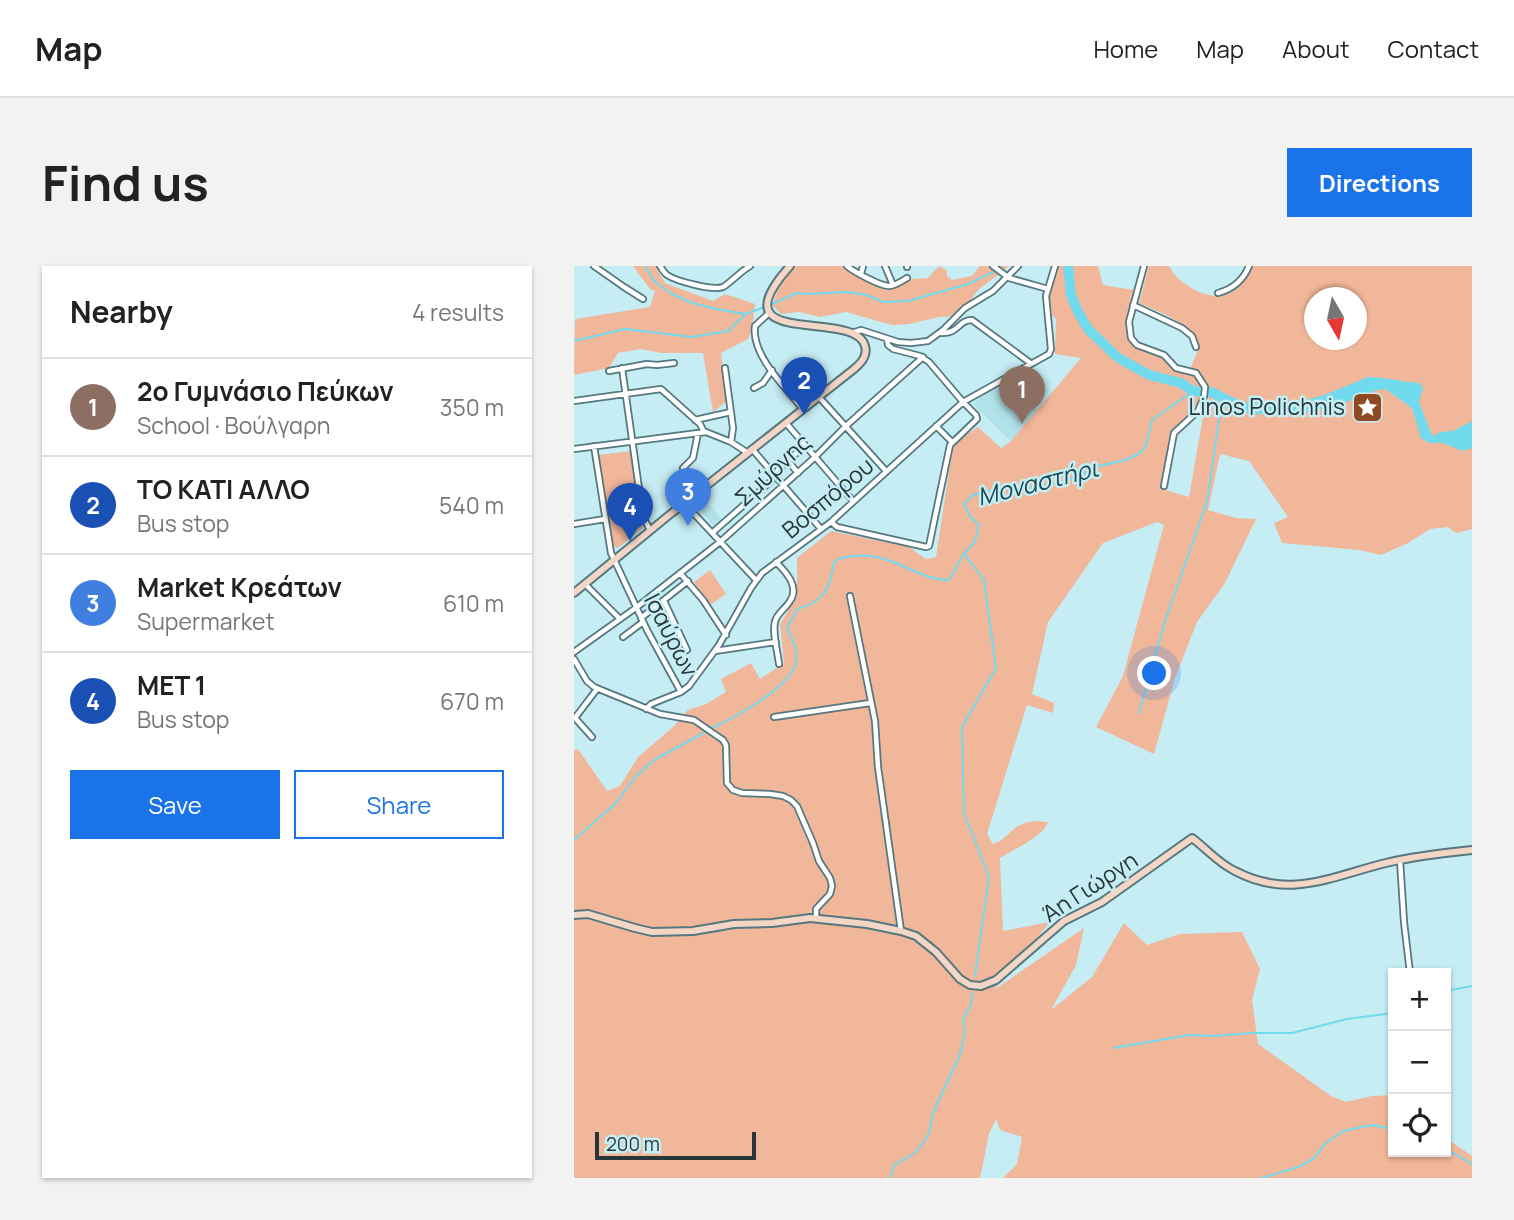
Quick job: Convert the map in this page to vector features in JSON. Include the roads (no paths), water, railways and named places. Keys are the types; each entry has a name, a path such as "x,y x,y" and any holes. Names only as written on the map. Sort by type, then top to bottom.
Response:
{"street":[{"path":"594,266 643,299"},
{"path":"660,266 666,274 674,278 717,288 724,286 750,266"},
{"path":"790,266 771,290 769,307 754,331 759,352 803,409"},
{"path":"847,266 885,286 906,278"},
{"path":"861,274 863,266"},
{"path":"885,266 893,285"},
{"path":"993,266 1007,276 1048,289"},
{"path":"852,333 862,330 904,343 930,341 965,309 993,291 1018,266"},
{"path":"940,333 951,333 969,320 1031,363 1048,355 1051,351 1046,299 1055,266"},
{"path":"1144,266 1130,315 1131,338 1134,343 1162,354 1176,368 1196,373 1205,389 1198,411 1174,433 1164,486"},
{"path":"1218,293 1240,282 1249,266"},
{"path":"1133,305 1182,328 1192,336 1196,347"},
{"path":"574,593 857,367 865,357 864,341 859,336 783,321 776,318 769,307"},
{"path":"831,522 837,527 929,546 952,442 977,419 932,364 923,357 893,349 887,339"},
{"name":"Σμύρνης","path":"574,652 720,542 923,357"},
{"path":"609,371 674,363"},
{"name":"Βοσπόρου","path":"681,692 715,651 756,580 765,571 831,522 963,402 1031,363"},
{"path":"622,368 643,517 650,530"},
{"path":"725,368 733,431 731,442"},
{"path":"754,388 762,384 772,370"},
{"path":"574,401 662,389 701,425 693,458 683,468"},
{"path":"819,397 886,471"},
{"path":"695,420 731,412"},
{"path":"786,423 853,501"},
{"path":"936,426 952,442"},
{"path":"574,449 701,433 731,442 750,451 821,530"},
{"path":"712,533 770,482 805,445"},
{"name":"Ισαύρων","path":"594,446 610,548 642,620 681,692 651,704 646,709"},
{"path":"788,461 798,473"},
{"path":"754,496 762,505"},
{"path":"684,503 756,580"},
{"path":"736,512 744,521"},
{"path":"574,524 605,519"},
{"path":"776,562 790,578 793,594 776,619 774,628 779,664"},
{"path":"680,573 726,635"},
{"path":"623,637 688,582"},
{"name":"Ισαύρων","path":"584,583 620,619"},
{"path":"850,596 876,724 878,767 901,931"},
{"path":"664,601 687,650"},
{"path":"715,651 776,642"},
{"path":"574,659 589,683 597,689 664,715 692,719 723,740 726,745 727,783 733,790 780,795 797,806 818,861 830,878 832,886 830,894 816,908 816,918"},
{"path":"592,737 575,718 597,689"},
{"path":"774,717 870,703"},
{"name":"Άη Γιώργη","path":"574,915 588,914 655,932 693,931 739,923 765,924 816,918 867,924 916,936 964,982 981,986 996,980 1064,921 1102,902 1192,838 1222,864 1237,873 1289,886 1313,884 1422,855 1472,850"},
{"path":"1400,860 1410,968"}],"water":[{"path":"1368,377 1420,383 1423,389 1419,402 1432,436 1453,431 1472,421 1472,448 1462,451 1443,443 1429,443 1421,438 1412,408 1385,389 1330,407 1300,413 1254,414 1225,407 1226,395 1248,403 1302,401"}],"waterway":[{"path":"645,266 654,281 670,293 692,303 746,314 767,306"},
{"path":"1068,266 1071,295 1078,312 1088,329 1117,357 1149,375 1203,392"},
{"path":"772,304 797,293 847,292 884,302 908,301 968,284 993,272"},
{"path":"574,341 625,329 692,337 728,331 746,314"},
{"name":"Μοναστήρι","path":"712,728 759,702 790,674 795,665 796,651 787,628 797,609 814,602 824,593 834,562 846,557 880,558 925,576 949,580 975,541 979,525 969,515 964,504 973,495 1008,486 1033,488 1053,484 1099,466 1126,460 1140,453 1146,446 1152,420 1193,391"},
{"path":"1211,392 1235,404"},
{"path":"1139,713 1165,621 1207,502 1222,399"},
{"path":"965,555 984,580 996,668 962,727 964,813 989,877 975,976"},
{"name":"Μοναστήρι","path":"574,840 616,803 636,776 654,760 707,731"},
{"path":"1451,990 1472,986"},
{"path":"890,1178 894,1165 915,1153 928,1136 933,1113 959,1058 965,1032 963,1020 971,1004 972,993"},
{"path":"1114,1048 1189,1035 1292,1033 1347,1019 1388,1014"},
{"path":"1262,1178 1298,1167 1313,1159 1326,1143 1343,1131 1372,1125 1388,1128"},
{"path":"1451,1152 1472,1164"}],"place":[{"name":"Linos Polichnis","path":"1368,407"},
{"name":"ΤΟ ΚΑΤΙ ΑΛΛΟ","path":"804,415"},
{"name":"2ο Γυμνάσιο Πεύκων","path":"1022,424"},
{"name":"Market Κρεάτων","path":"688,526"},
{"name":"ΜΕΤ 1","path":"630,541"}]}
